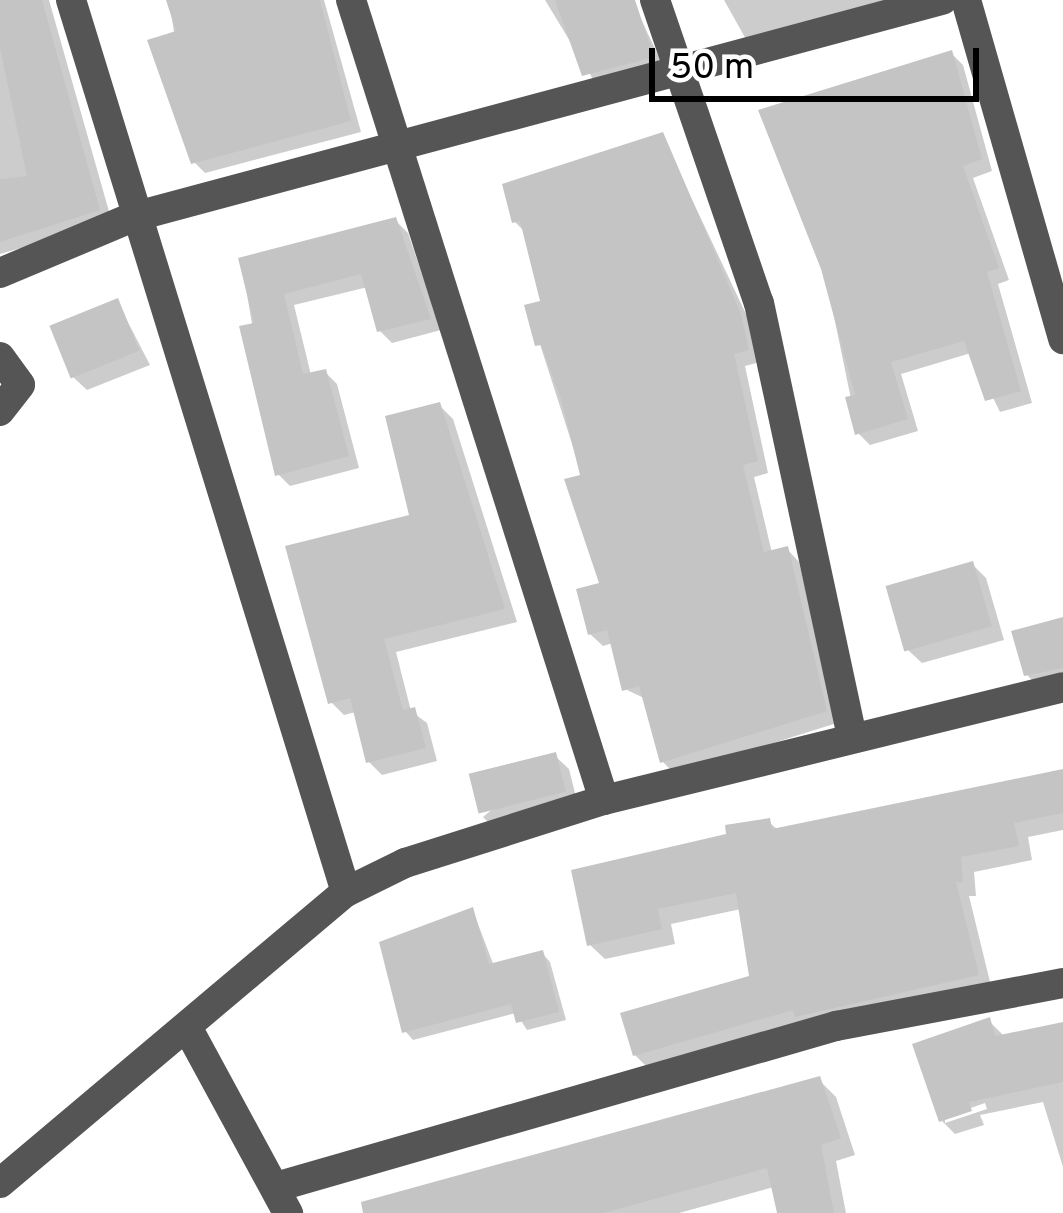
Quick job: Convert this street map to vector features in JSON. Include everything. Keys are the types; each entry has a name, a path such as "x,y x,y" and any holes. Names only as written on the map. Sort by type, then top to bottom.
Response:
{"street":[{"path":"71,0 133,217 346,892"},
{"path":"351,0 604,800"},
{"path":"655,0 759,303 852,735"},
{"path":"0,273 133,217 942,0"},
{"path":"966,0 1063,339"},
{"path":"0,357 20,385 0,411"},
{"path":"0,1183 346,892 405,862 604,800 852,735 1063,687"},
{"path":"187,1027 282,1200 836,1026 1063,983"}],"building":[{"path":"0,0 42,0 100,210 0,242 0,179 27,176 0,48"},
{"path":"166,0 320,0 351,121 191,164 147,40 176,31"},
{"path":"555,0 635,0 654,57 582,76"},
{"path":"952,50 982,159 963,166 999,268 987,272 1021,391 985,401 964,341 891,362 908,419 855,435 845,397 855,395 821,269 758,110"},
{"path":"663,132 741,314 749,350 734,354 758,461 743,465 764,552 788,546 827,711 660,763 639,686 622,691 607,630 588,635 576,589 599,583 564,479 580,475 561,399 541,345 535,346 524,305 540,301 520,221 512,223 502,184"},
{"path":"396,217 431,319 377,332 361,274 284,294 303,374 326,369 349,456 275,476 239,326 254,323 238,258"},
{"path":"118,298 139,351 71,379 49,326"},
{"path":"440,402 505,609 384,639 403,710 415,707 426,748 366,763 350,698 328,704 285,546 409,515 385,416"},
{"path":"973,561 992,626 904,651 886,586"},
{"path":"1063,617 1063,668 1024,676 1011,631"},
{"path":"556,752 566,792 479,814 469,774"},
{"path":"1063,769 1063,813 1014,823 1019,846 961,857 963,882 956,882 979,975 795,1017 793,1010 633,1056 620,1013 749,976 736,893 658,909 662,929 587,946 571,870 726,834 725,825 770,818 772,829"},
{"path":"473,907 489,964 543,950 559,1012 516,1023 511,1004 402,1033 379,942"},
{"path":"990,1017 995,1036 1063,1022 1063,1082 969,1102 972,1111 939,1122 912,1044"},
{"path":"820,1076 841,1138 821,1145 834,1213 777,1213 767,1168 604,1213 363,1213 361,1202"}]}
